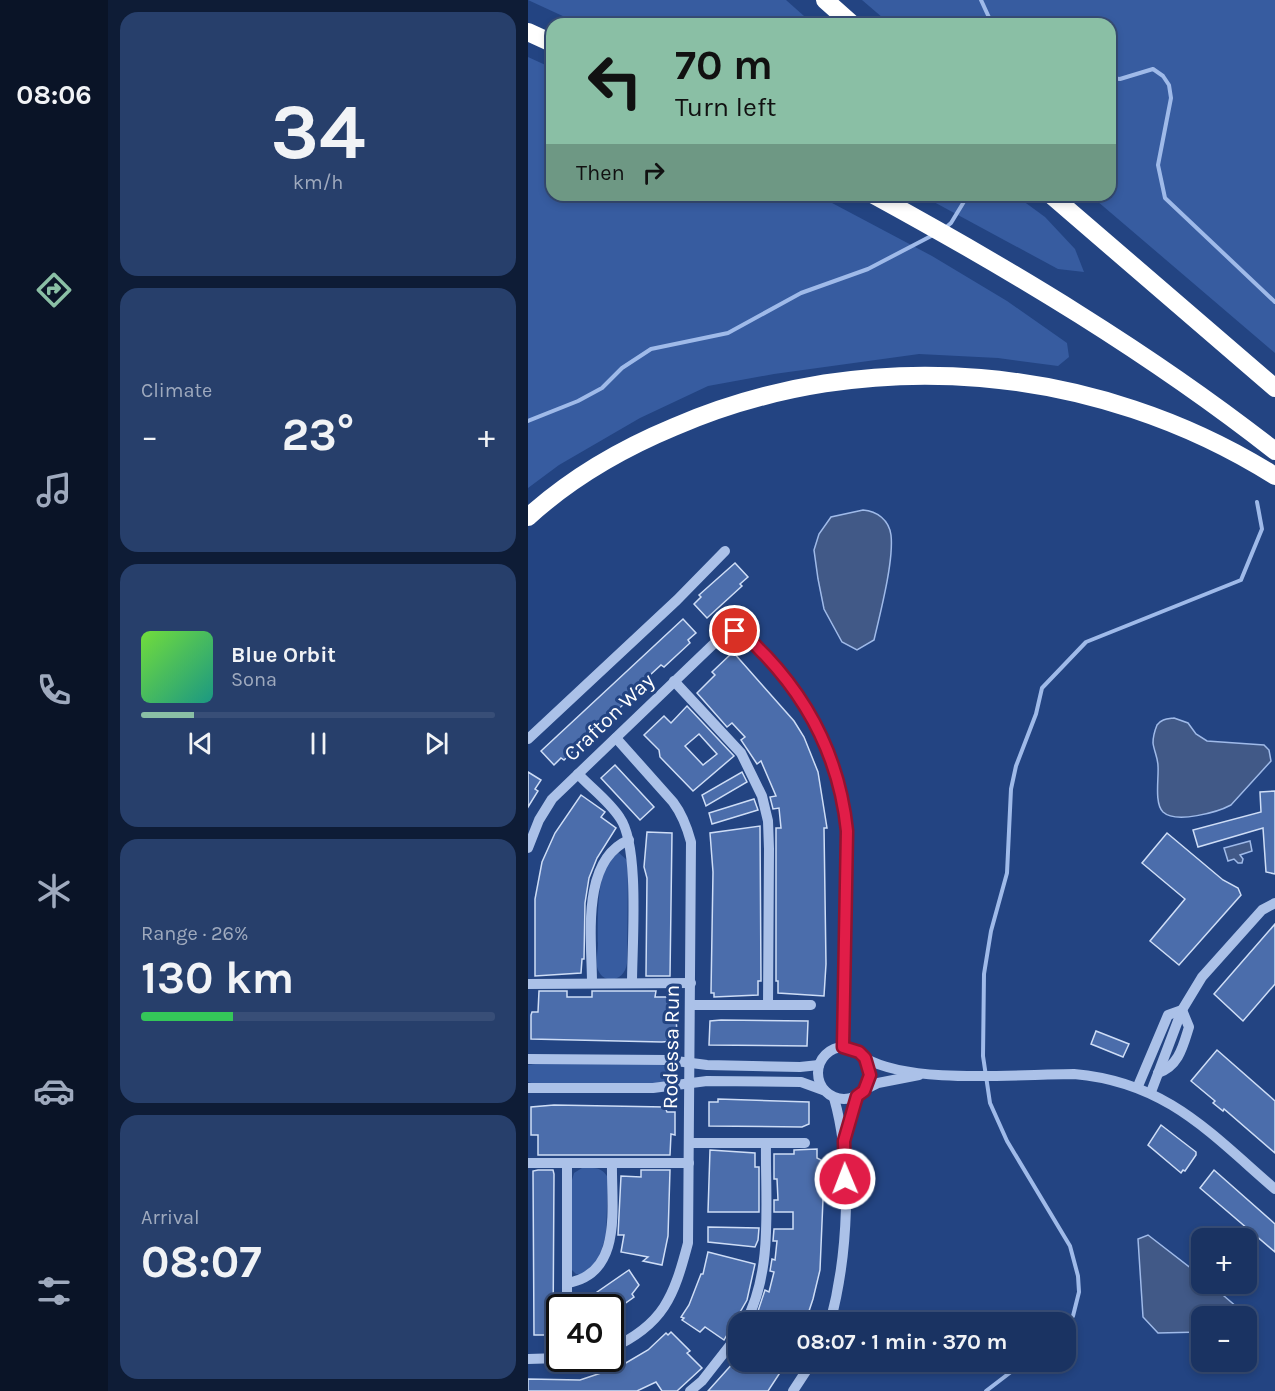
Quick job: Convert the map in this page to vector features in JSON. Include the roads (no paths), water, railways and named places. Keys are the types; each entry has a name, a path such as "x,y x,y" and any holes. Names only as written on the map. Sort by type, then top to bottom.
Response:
{"highway":[{"path":"825,0 845,18"},
{"path":"528,32 546,40"},
{"path":"885,201 952,237 1110,334 1275,452"},
{"path":"1058,201 1275,388"},
{"path":"528,517 575,480 611,457 699,416 792,389 882,376 928,374 976,377 1057,389 1113,402 1158,417 1206,438 1275,476"}],"street":[{"path":"528,739 677,600 725,551"},
{"name":"Crafton Way","path":"528,848 539,820 552,799 726,632 743,633 797,692 824,737 840,789 847,831 843,1047"},
{"path":"674,681 741,753 762,796 768,821 769,849 768,1005"},
{"name":"Rodessa Run","path":"616,738 681,813 691,842 688,1243 680,1274 661,1314 635,1336 624,1342"},
{"path":"578,774 620,818 629,840 632,863 632,983"},
{"path":"592,983 592,909 595,886 601,868 612,850 629,840"},
{"path":"1151,1092 1182,1010 1202,977 1262,910 1275,903"},
{"path":"528,984 691,983"},
{"path":"691,1005 811,1005"},
{"path":"1138,1086 1168,1015 1182,1010"},
{"path":"1158,1073 1168,1070 1179,1055 1189,1027 1182,1010"},
{"path":"1154,1046 1179,1055"},
{"path":"823,1090 818,1078 819,1065 828,1052 843,1047 859,1052 865,1058 885,1067 919,1075"},
{"path":"844,1141 860,1093 870,1075 865,1058"},
{"path":"528,1059 800,1067 819,1065"},
{"path":"528,1088 653,1088 707,1081 801,1082 823,1090 834,1098 850,1099 878,1083 919,1075 1095,1076 1138,1086 1186,1113 1275,1189"},
{"path":"833,1312 843,1254 844,1141 834,1098"},
{"path":"689,1143 805,1143"},
{"path":"749,1312 764,1255 766,1143"},
{"path":"528,1163 689,1163"},
{"path":"567,1163 567,1294"},
{"path":"567,1283 590,1276 605,1257 611,1236 612,1163"},
{"path":"690,1391 702,1381 728,1348"},
{"path":"528,1359 546,1358"},
{"path":"793,1391 805,1372"}],"waterway":[{"path":"981,0 989,18"},
{"path":"1116,79 1153,69 1163,76 1169,85 1171,98 1158,165 1165,198 1275,302"},
{"path":"944,229 951,223 964,201"},
{"path":"528,421 578,401 602,388 622,368 651,349 728,333 801,293 868,269 935,234"},
{"path":"1074,1312 1079,1292 1078,1276 1070,1246 1007,1141 990,1103 983,1056 984,974 991,931 1007,873 1011,789 1016,766 1036,714 1042,688 1086,642 1241,580 1262,529 1257,502"},
{"path":"986,1391 1011,1372"}]}
